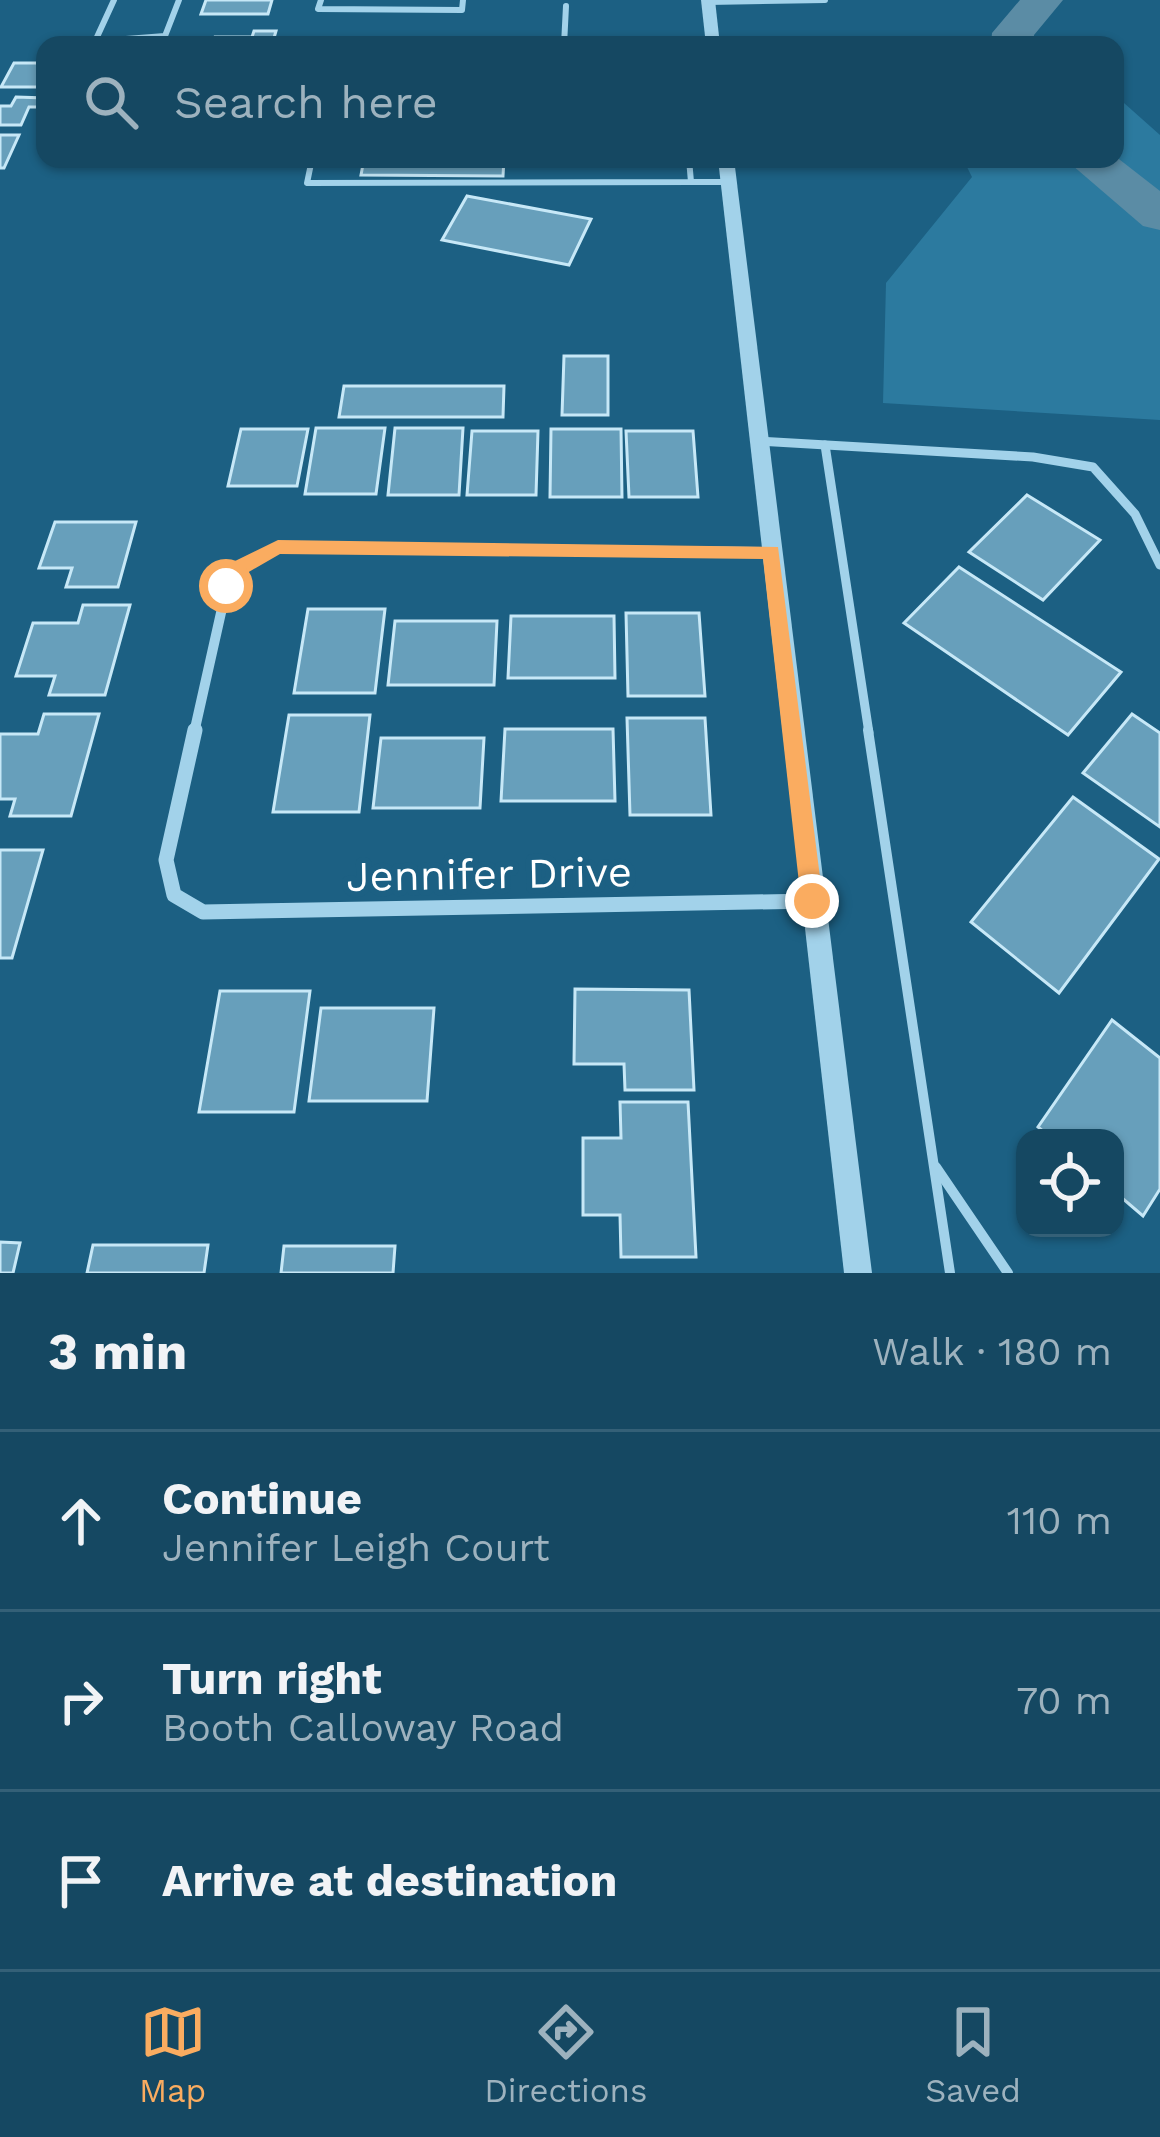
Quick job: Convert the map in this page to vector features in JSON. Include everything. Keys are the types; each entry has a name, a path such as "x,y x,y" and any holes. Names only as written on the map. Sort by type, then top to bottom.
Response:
{"street":[{"path":"708,1 712,36"},
{"path":"727,171 858,1273"},
{"name":"Jennifer Drive","path":"772,552 278,547 254,558 226,586 166,860 171,897 179,905 203,912 812,901"}],"lane":[{"path":"98,36 114,0"},
{"path":"164,36 179,0"},
{"path":"321,0 319,9 438,10 462,10 464,0"},
{"path":"708,1 825,0"},
{"path":"565,36 566,6"},
{"path":"310,168 307,183 691,182 727,171"},
{"path":"690,168 691,182"},
{"path":"758,441 1033,457 1093,467 1135,514 1160,565"},
{"path":"825,445 950,1273"},
{"path":"933,1163 1008,1273"}],"shaded area":[{"path":"1124,103 1160,135 1160,420 883,403 886,283 972,177 968,168 1124,168"}],"building":[{"path":"206,0 272,0 268,14 201,14"},
{"path":"254,31 276,31 275,36 252,36"},
{"path":"14,63 36,63 36,87 1,87"},
{"path":"16,97 36,98 36,107 29,107 21,125 0,125 0,106 11,106"},
{"path":"0,135 19,135 4,168 0,168"},
{"path":"362,168 503,168 503,176 361,175"},
{"path":"467,196 591,219 569,265 442,240"},
{"path":"564,356 608,356 608,415 562,415"},
{"path":"344,386 504,386 503,417 339,417"},
{"path":"316,428 385,428 376,494 305,494"},
{"path":"395,428 463,428 459,495 388,495"},
{"path":"241,429 308,429 297,486 228,486"},
{"path":"551,429 621,429 622,497 550,497"},
{"path":"472,431 538,431 536,495 467,495"},
{"path":"626,431 693,431 698,497 629,497"},
{"path":"1027,495 1100,540 1043,600 969,552"},
{"path":"55,522 136,522 118,587 66,587 72,568 39,568"},
{"path":"959,567 1121,672 1068,735 904,623"},
{"path":"83,605 130,605 105,695 49,695 55,676 16,676 33,623 78,623"},
{"path":"308,609 385,609 375,693 294,693"},
{"path":"626,613 699,613 705,696 628,696"},
{"path":"511,616 614,616 615,678 508,678"},
{"path":"395,621 497,621 494,685 388,685"},
{"path":"44,714 99,714 71,816 10,816 15,799 0,799 0,734 38,734"},
{"path":"1132,714 1160,733 1160,827 1083,773"},
{"path":"289,715 370,715 359,812 273,812"},
{"path":"627,718 705,718 711,815 630,815"},
{"path":"505,729 613,729 615,801 501,801"},
{"path":"381,738 484,738 480,808 373,808"},
{"path":"1073,797 1159,859 1059,993 971,922"},
{"path":"0,850 43,850 12,958 0,958"},
{"path":"575,989 689,990 694,1090 625,1090 624,1064 574,1064"},
{"path":"220,991 310,991 294,1112 199,1112"},
{"path":"321,1008 434,1008 427,1101 309,1101"},
{"path":"1112,1020 1160,1058 1160,1189 1143,1216 1124,1200 1124,1129 1038,1127"},
{"path":"620,1102 688,1102 696,1257 621,1257 620,1215 583,1215 583,1138 621,1138"},
{"path":"0,1242 20,1243 13,1273 0,1273"},
{"path":"93,1245 208,1245 204,1273 87,1273"},
{"path":"284,1246 395,1246 393,1273 281,1273"}],"waterway":[{"path":"1013,36 1043,0"},
{"path":"1100,168 1160,215"}],"route":[{"path":"226,586 240,568 278,547 772,552 812,901"}]}
